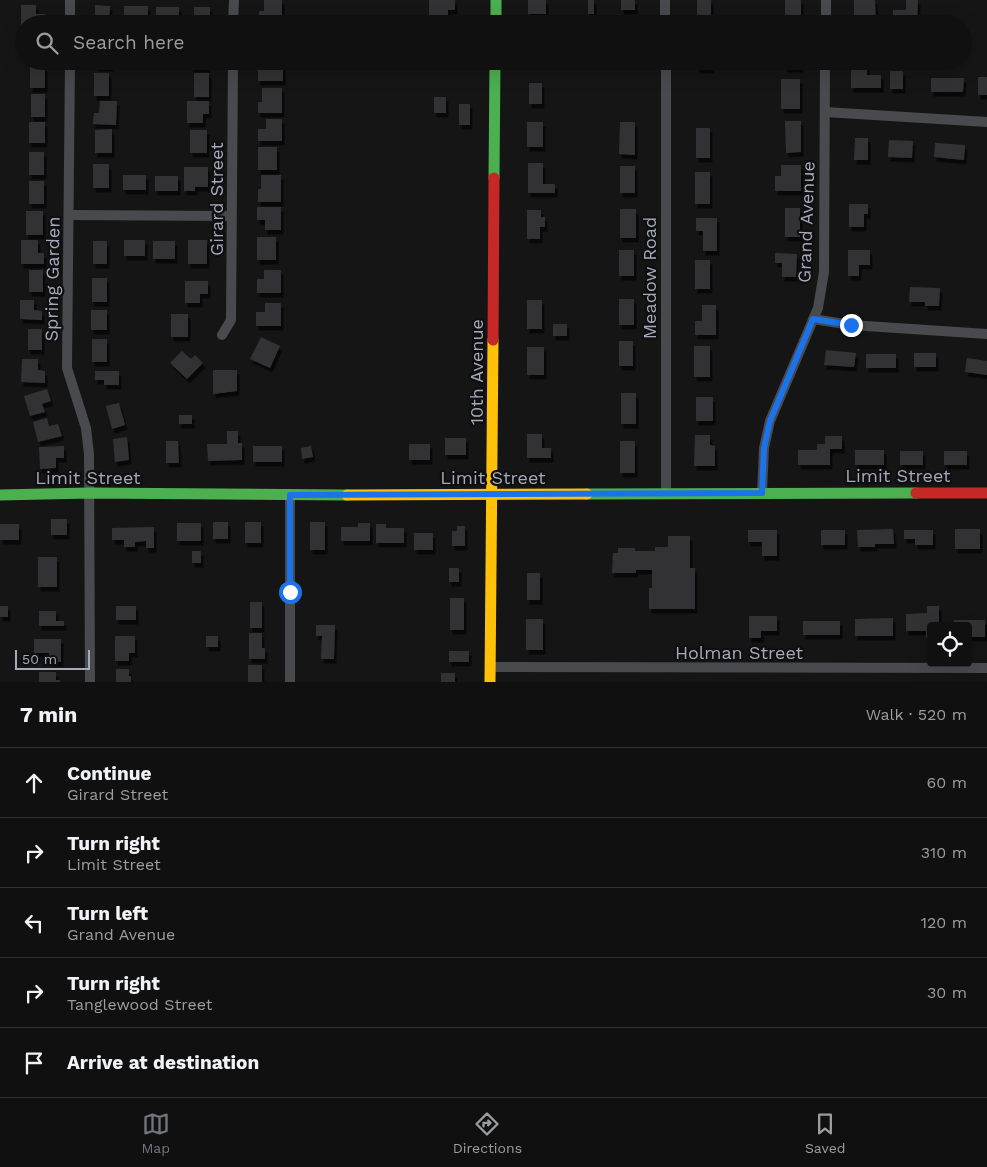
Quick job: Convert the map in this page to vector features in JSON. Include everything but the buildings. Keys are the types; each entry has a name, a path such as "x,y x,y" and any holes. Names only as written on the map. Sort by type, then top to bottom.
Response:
{"street":[{"path":"70,0 70,15"},
{"path":"233,15 234,0"},
{"path":"496,0 496,15"},
{"path":"666,0 666,15"},
{"path":"826,0 826,15"},
{"name":"Spring Garden","path":"70,70 67,368 86,428 89,454 90,682"},
{"name":"Girard Street","path":"222,335 231,320 233,70"},
{"name":"10th Avenue","path":"490,682 495,70"},
{"name":"Meadow Road","path":"666,70 666,494"},
{"name":"Grand Avenue","path":"762,493 764,448 770,421 818,308 824,272 825,70"},
{"path":"825,112 987,122"},
{"path":"69,215 231,216"},
{"path":"813,319 859,326 987,334"},
{"name":"Limit Street","path":"0,495 89,493 290,495 987,493"},
{"path":"290,495 290,682"},
{"name":"Holman Street","path":"491,667 987,668"}],"traffic: fast":[{"path":"496,0 496,15"},
{"path":"494,178 495,70"},
{"path":"0,495 89,493 347,495"},
{"path":"587,494 916,493"}],"traffic: slow":[{"path":"490,682 493,340"},
{"path":"347,495 587,494"}],"traffic: jam":[{"path":"493,340 494,178"},
{"path":"916,493 987,493"}],"route":[{"path":"290,592 290,495 762,493 764,448 770,421 776,402 813,319 851,325"}]}
